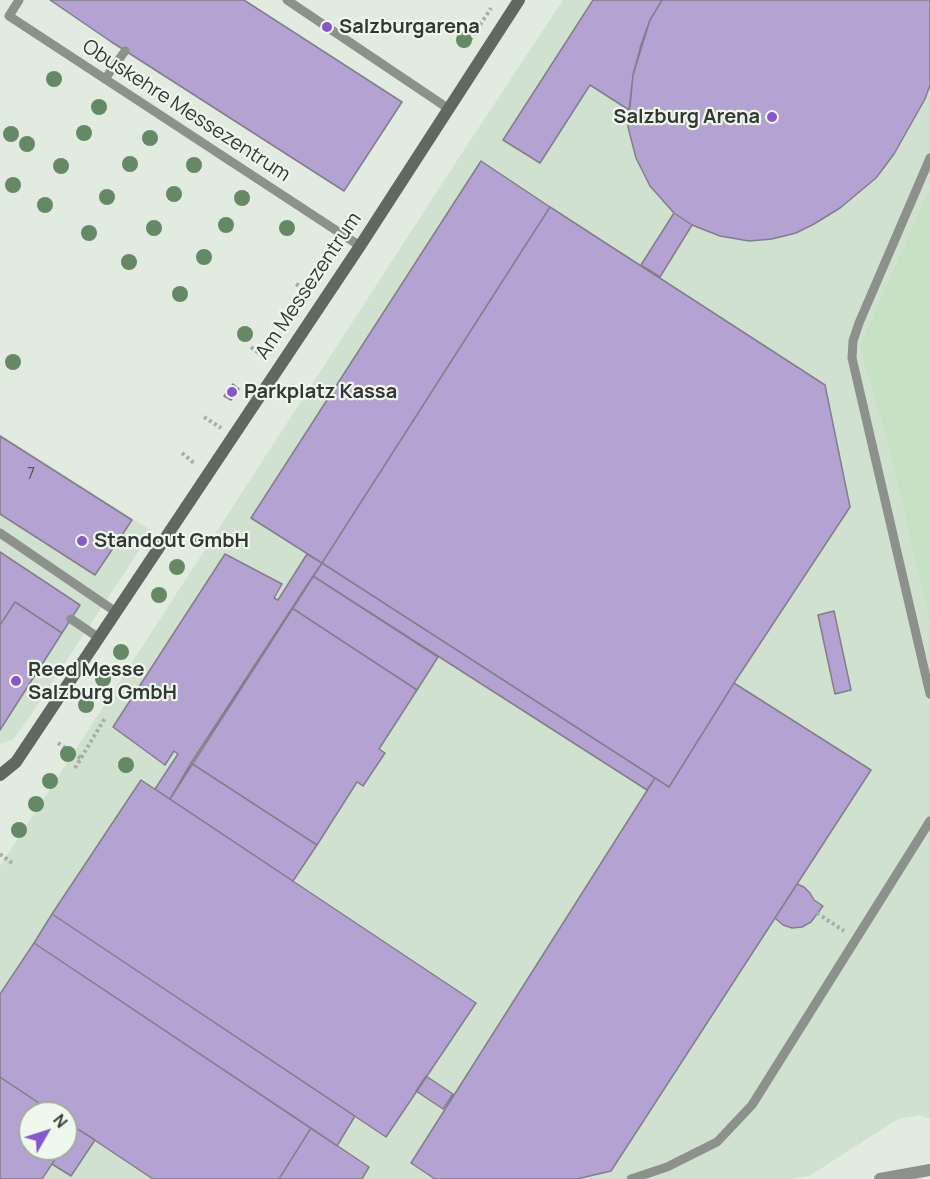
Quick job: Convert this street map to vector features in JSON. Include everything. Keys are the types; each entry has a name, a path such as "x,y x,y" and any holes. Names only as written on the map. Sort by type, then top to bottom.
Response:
{"street":[{"name":"Am Messezentrum","path":"3,772 16,762 99,638 360,246 519,0"},
{"path":"880,1179 930,1170"}],"lane":[{"name":"Obuskehre Messezentrum","path":"19,0 9,16 360,246"},
{"path":"287,0 449,109"},
{"path":"105,80 125,51"},
{"path":"930,158 860,323 853,341 852,358 930,694"},
{"path":"0,533 116,612"},
{"path":"71,619 99,638"},
{"path":"631,1179 667,1167 717,1142 752,1105 930,821"}],"path":[{"path":"296,284 314,294"},
{"path":"252,347 270,361"},
{"path":"204,417 224,430"},
{"path":"182,453 199,467"},
{"path":"75,768 105,718"},
{"path":"58,743 82,759"},
{"path":"0,854 12,863"},
{"path":"817,914 856,939"}],"shaded area":[{"path":"563,0 930,0 930,187 859,346 887,441 930,624 930,1119 920,1115 898,1119 809,1176 790,1179 0,1179 0,866"},
{"path":"930,187 930,624 887,441 859,346"},
{"path":"0,434 152,531 22,728 13,739 0,744"}],"building":[{"path":"50,0 244,0 402,102 344,191"},
{"path":"593,0 662,0 650,20 641,45 633,75 629,110 590,85 540,163 503,140"},
{"name":"Salzburg Arena","path":"662,0 930,0 930,85 925,99 894,154 876,178 840,208 796,233 772,239 749,241 720,236 692,225 674,213 650,186 636,158 628,127 633,75 650,20"},
{"path":"481,161 550,207 322,563 251,518"},
{"path":"550,207 825,385 850,507 734,683 669,787 322,563"},
{"path":"674,213 692,225 660,277 641,265"},
{"name":"Parkplatz Kassa","path":"233,384 239,389 231,400 224,396"},
{"path":"0,436 132,520 95,575 0,514"},
{"path":"0,552 80,605 62,633 15,602 0,625"},
{"path":"225,554 282,584 274,598 278,600 307,554 322,563 170,799 155,789 178,754 174,751 165,765 113,727"},
{"path":"322,563 655,778 647,790 313,576"},
{"path":"313,576 438,657 417,690 292,608"},
{"name":"Reed Messe Salzburg GmbH","path":"15,602 62,633 0,730 0,625"},
{"path":"292,608 417,690 379,749 385,753 363,786 357,782 317,845 191,763"},
{"path":"834,611 851,690 835,694 818,615"},
{"path":"734,683 871,770 611,1171 577,1179 435,1179 411,1163 655,778 669,787"},
{"path":"191,763 317,845 293,881 170,799"},
{"path":"141,780 476,1003 386,1137 52,914"},
{"path":"797,884 804,887 814,900 823,906 811,922 802,927 792,928 783,925 775,918"},
{"path":"52,914 355,1116 337,1146 34,943"},
{"path":"34,943 311,1128 279,1179 153,1179 78,1129 78,1101 36,1101 0,1077 0,994"},
{"path":"426,1076 453,1094 443,1109 416,1091"},
{"path":"0,1077 36,1101 18,1101 18,1161 54,1161 42,1179 0,1179"},
{"path":"311,1128 369,1167 362,1179 279,1179"},
{"path":"78,1129 95,1140 71,1176 52,1164 54,1161 78,1161"}],"place":[{"name":"Salzburgarena","path":"327,27"},
{"name":"Salzburg Arena","path":"772,117"},
{"name":"Parkplatz Kassa","path":"232,392"},
{"name":"Standout GmbH","path":"82,541"},
{"name":"Reed Messe Salzburg GmbH","path":"16,681"}]}
